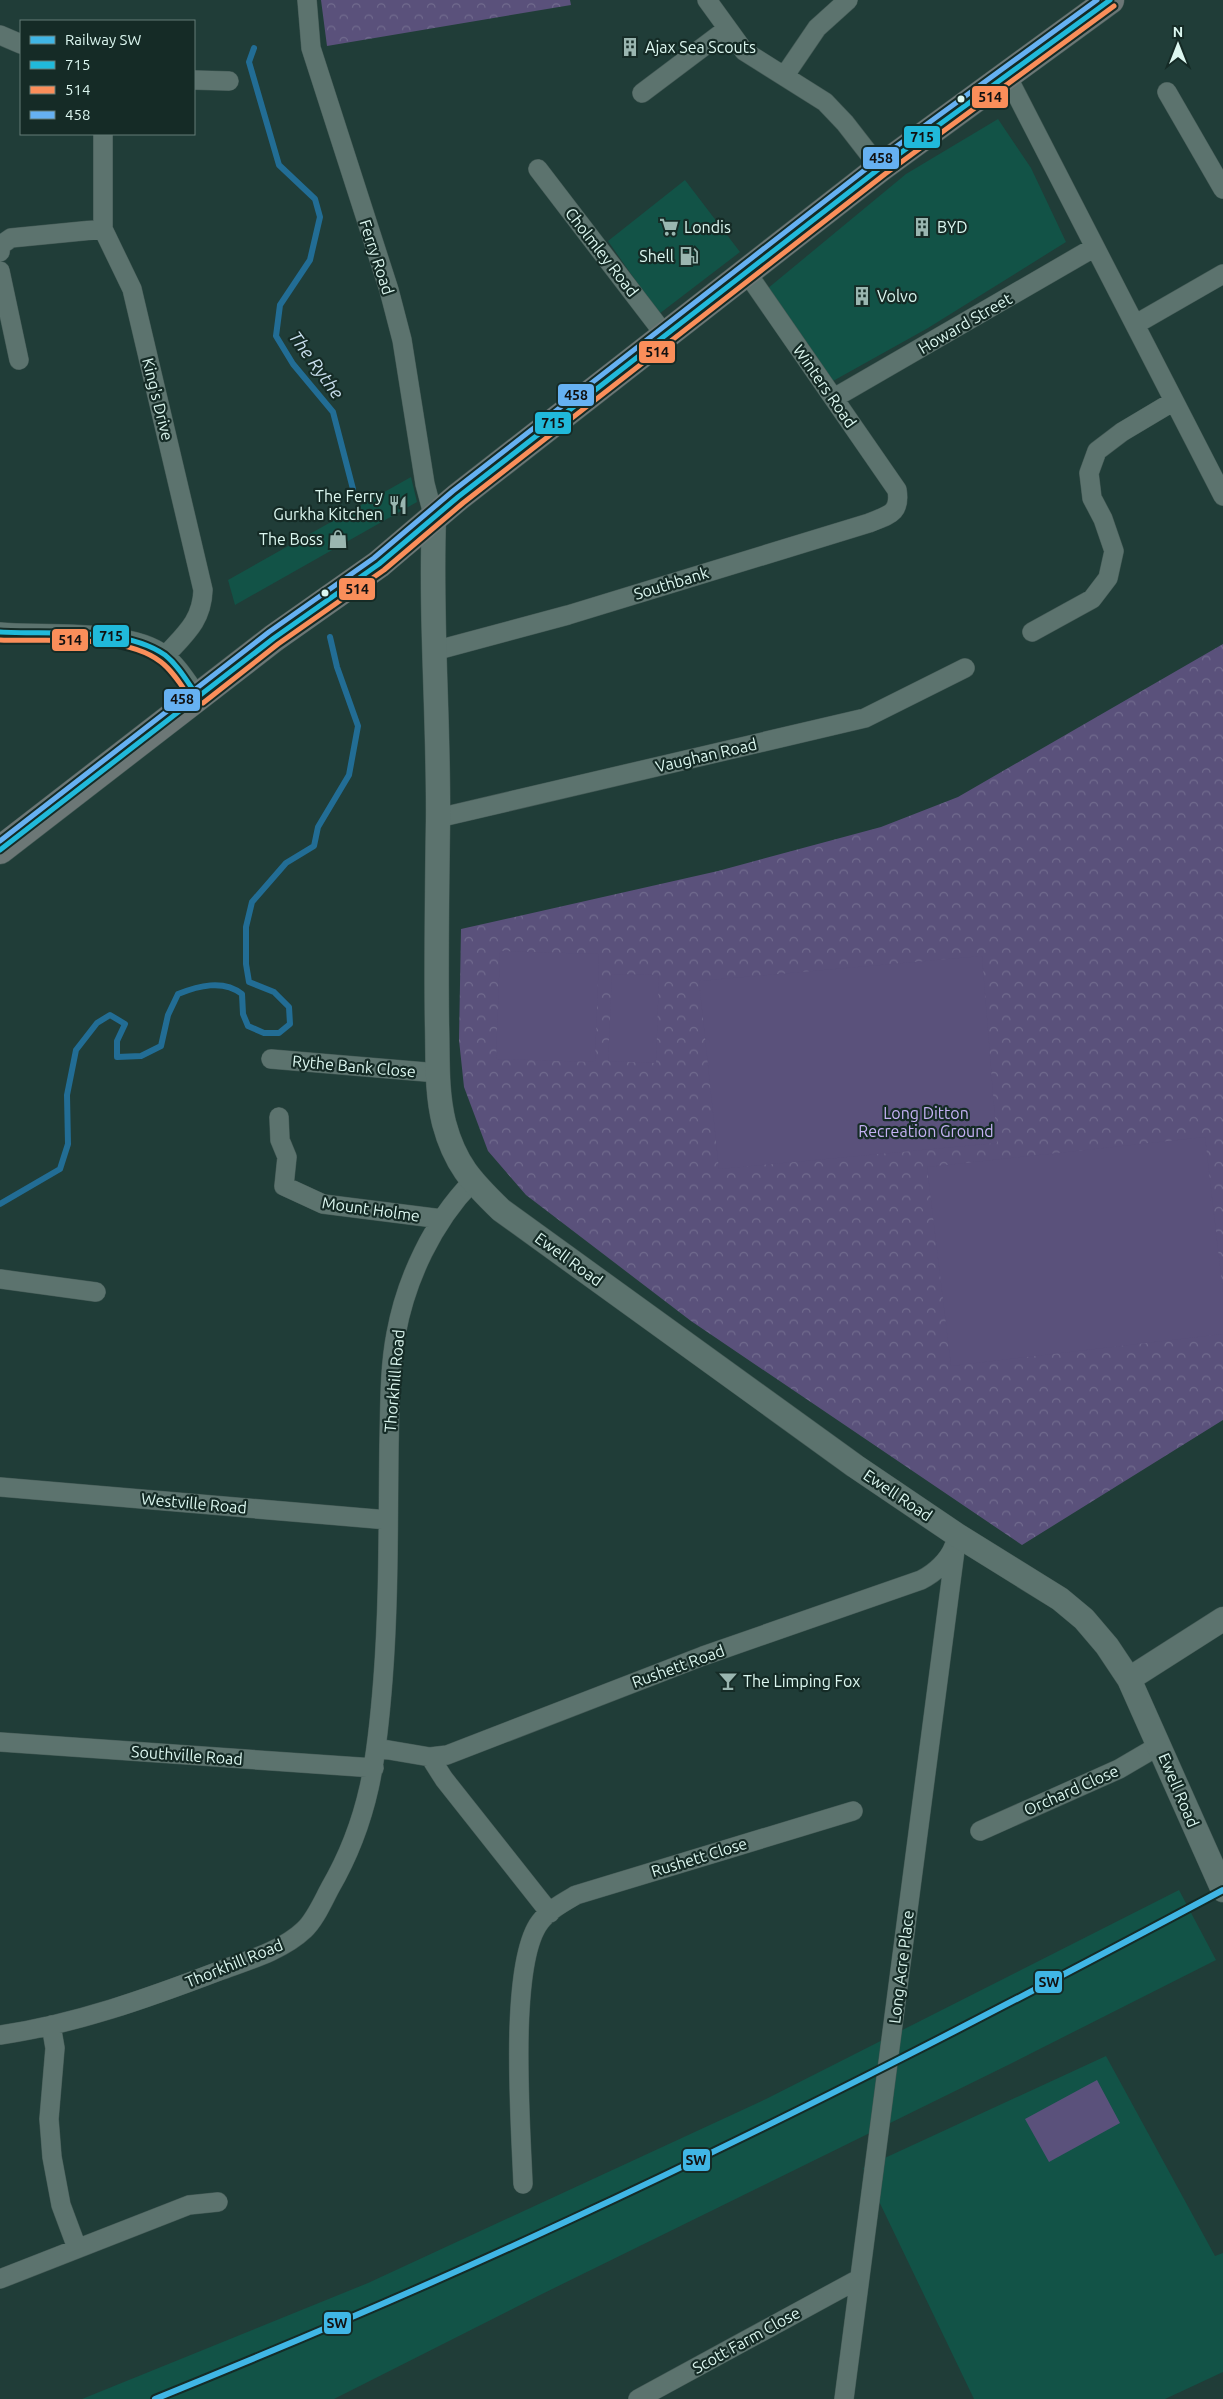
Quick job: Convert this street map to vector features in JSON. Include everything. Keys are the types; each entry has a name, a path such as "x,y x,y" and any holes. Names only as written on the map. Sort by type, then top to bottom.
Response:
{"main road":[{"path":"0,850 274,638 379,564 434,518 665,335 880,168 1006,74 1110,0"}],"street":[{"name":"Ferry Road","path":"307,0 310,48 389,290 402,340 425,484 434,518"},
{"path":"707,0 744,51 825,102 845,122 880,168"},
{"path":"785,76 818,28 848,0"},
{"path":"642,93 727,29"},
{"path":"0,35 20,44"},
{"path":"1006,74 1223,496"},
{"path":"195,80 229,81"},
{"path":"1167,92 1223,189"},
{"name":"King's Drive","path":"103,135 103,229 132,289 203,590 203,606 196,621 165,656"},
{"name":"Cholmley Road","path":"538,169 665,335"},
{"path":"4,238 103,229"},
{"name":"Howard Street","path":"834,398 1095,248"},
{"path":"0,271 19,360"},
{"name":"Winters Road","path":"747,273 897,490 899,501"},
{"path":"1136,324 1223,274"},
{"path":"1032,632 1092,599 1108,578 1114,550 1103,519 1092,498 1089,473 1098,451 1122,432 1174,401"},
{"name":"Southbank","path":"434,650 568,615 869,523 896,510 899,501"},
{"path":"434,518 432,569 438,818 435,944 439,1099 451,1145 472,1182"},
{"path":"0,632 109,638 148,644 165,656 198,697"},
{"name":"Vaughan Road","path":"438,818 865,718 965,668"},
{"name":"Rythe Bank Close","path":"271,1059 438,1073"},
{"name":"Mount Holme","path":"279,1117 280,1140 288,1157 284,1186 323,1204 442,1219"},
{"name":"Thorkhill Road","path":"0,2035 51,2025 106,2011 159,1994 283,1944 305,1930 337,1876 352,1845 362,1817 377,1748 388,1615 390,1390 396,1334 408,1287 442,1219 455,1199 472,1182"},
{"name":"Ewell Road","path":"472,1182 501,1210 855,1466 957,1535 1060,1599 1084,1618 1107,1646 1129,1679 1223,1890"},
{"path":"0,1279 96,1292"},
{"name":"Westville Road","path":"0,1487 388,1520"},
{"name":"Rushett Road","path":"377,1748 430,1757 447,1755 703,1656 922,1580 932,1574 952,1551 957,1535"},
{"name":"Long Acre Place","path":"844,2399 957,1535"},
{"path":"1129,1679 1223,1619"},
{"name":"Southville Road","path":"0,1742 374,1768"},
{"name":"Orchard Close","path":"980,1831 1119,1769 1160,1746"},
{"path":"430,1757 436,1768 550,1913"},
{"name":"Rushett Close","path":"523,2184 520,1988 530,1941 540,1922 576,1895 853,1811"},
{"path":"51,2025 55,2048 49,2119 52,2157 61,2205 77,2248"},
{"path":"0,2279 189,2205 218,2202"},
{"name":"Scott Farm Close","path":"638,2399 855,2281"}],"shaded area":[{"path":"998,119 1031,168 1066,242 928,328 833,381 767,289 906,174"},
{"path":"685,180 740,252 659,314 608,241"},
{"path":"411,477 417,502 235,605 228,580"},
{"path":"1179,1890 1216,1960 334,2399 82,2399 368,2283 766,2099"},
{"path":"1106,2056 1215,2256 1223,2253 1223,2372 1165,2399 974,2399 863,2168"}],"green space":[{"path":"321,0 570,0 571,5 327,46"},
{"name":"Long Ditton Recreation Ground","path":"1223,644 1223,1420 1022,1545 691,1321 526,1195 488,1151 464,1087 459,1040 461,929 718,871 881,827 958,797"},
{"path":"500,951 599,954 595,1062 496,1059"},
{"path":"982,956 997,1143 719,1169 699,981"},
{"path":"612,974 659,975 656,1063 608,1061"},
{"path":"1205,1137 1223,1292 1223,1334 951,1366 927,1167"},
{"path":"1097,2080 1120,2123 1049,2162 1025,2119"}],"waterway":[{"name":"The Rythe","path":"254,48 249,62 279,165 315,199 320,217 310,260 280,305 276,336 293,364 333,412 353,489"},
{"path":"0,1204 60,1169 68,1144 67,1095 76,1050 97,1023 110,1015 125,1024 117,1041 117,1057 141,1056 161,1046 168,1015 178,994 210,985 219,985 235,989 242,994 243,1014 248,1026 264,1033 279,1033 290,1024 289,1007 274,992 249,982 246,964 246,927 252,902 286,863 314,846 318,827 349,775 358,726 337,667 330,637"}],"rail line":[{"name":"SW","path":"155,2399 412,2291 648,2183 896,2061 1223,1890"}],"transit line":[{"name":"458","path":"0,841 269,632 374,558 453,491 875,162 1097,0"},
{"name":"715","path":"0,850 274,638 379,564 458,497 880,168 1110,0"},
{"name":"514","path":"203,703 278,644 384,570 463,503 885,174 1114,6"},
{"name":"715","path":"0,632 107,636 148,646 170,659 198,697"},
{"name":"514","path":"0,640 84,641 127,647 145,653 166,666 192,701"}],"place":[{"name":"Ajax Sea Scouts","path":"630,47"},
{"name":"Londis","path":"669,227"},
{"name":"BYD","path":"922,227"},
{"name":"Shell","path":"689,256"},
{"name":"Volvo","path":"862,296"},
{"name":"The Ferry Gurkha Kitchen","path":"398,505"},
{"name":"The Boss","path":"338,539"},
{"name":"The Limping Fox","path":"728,1681"}]}
